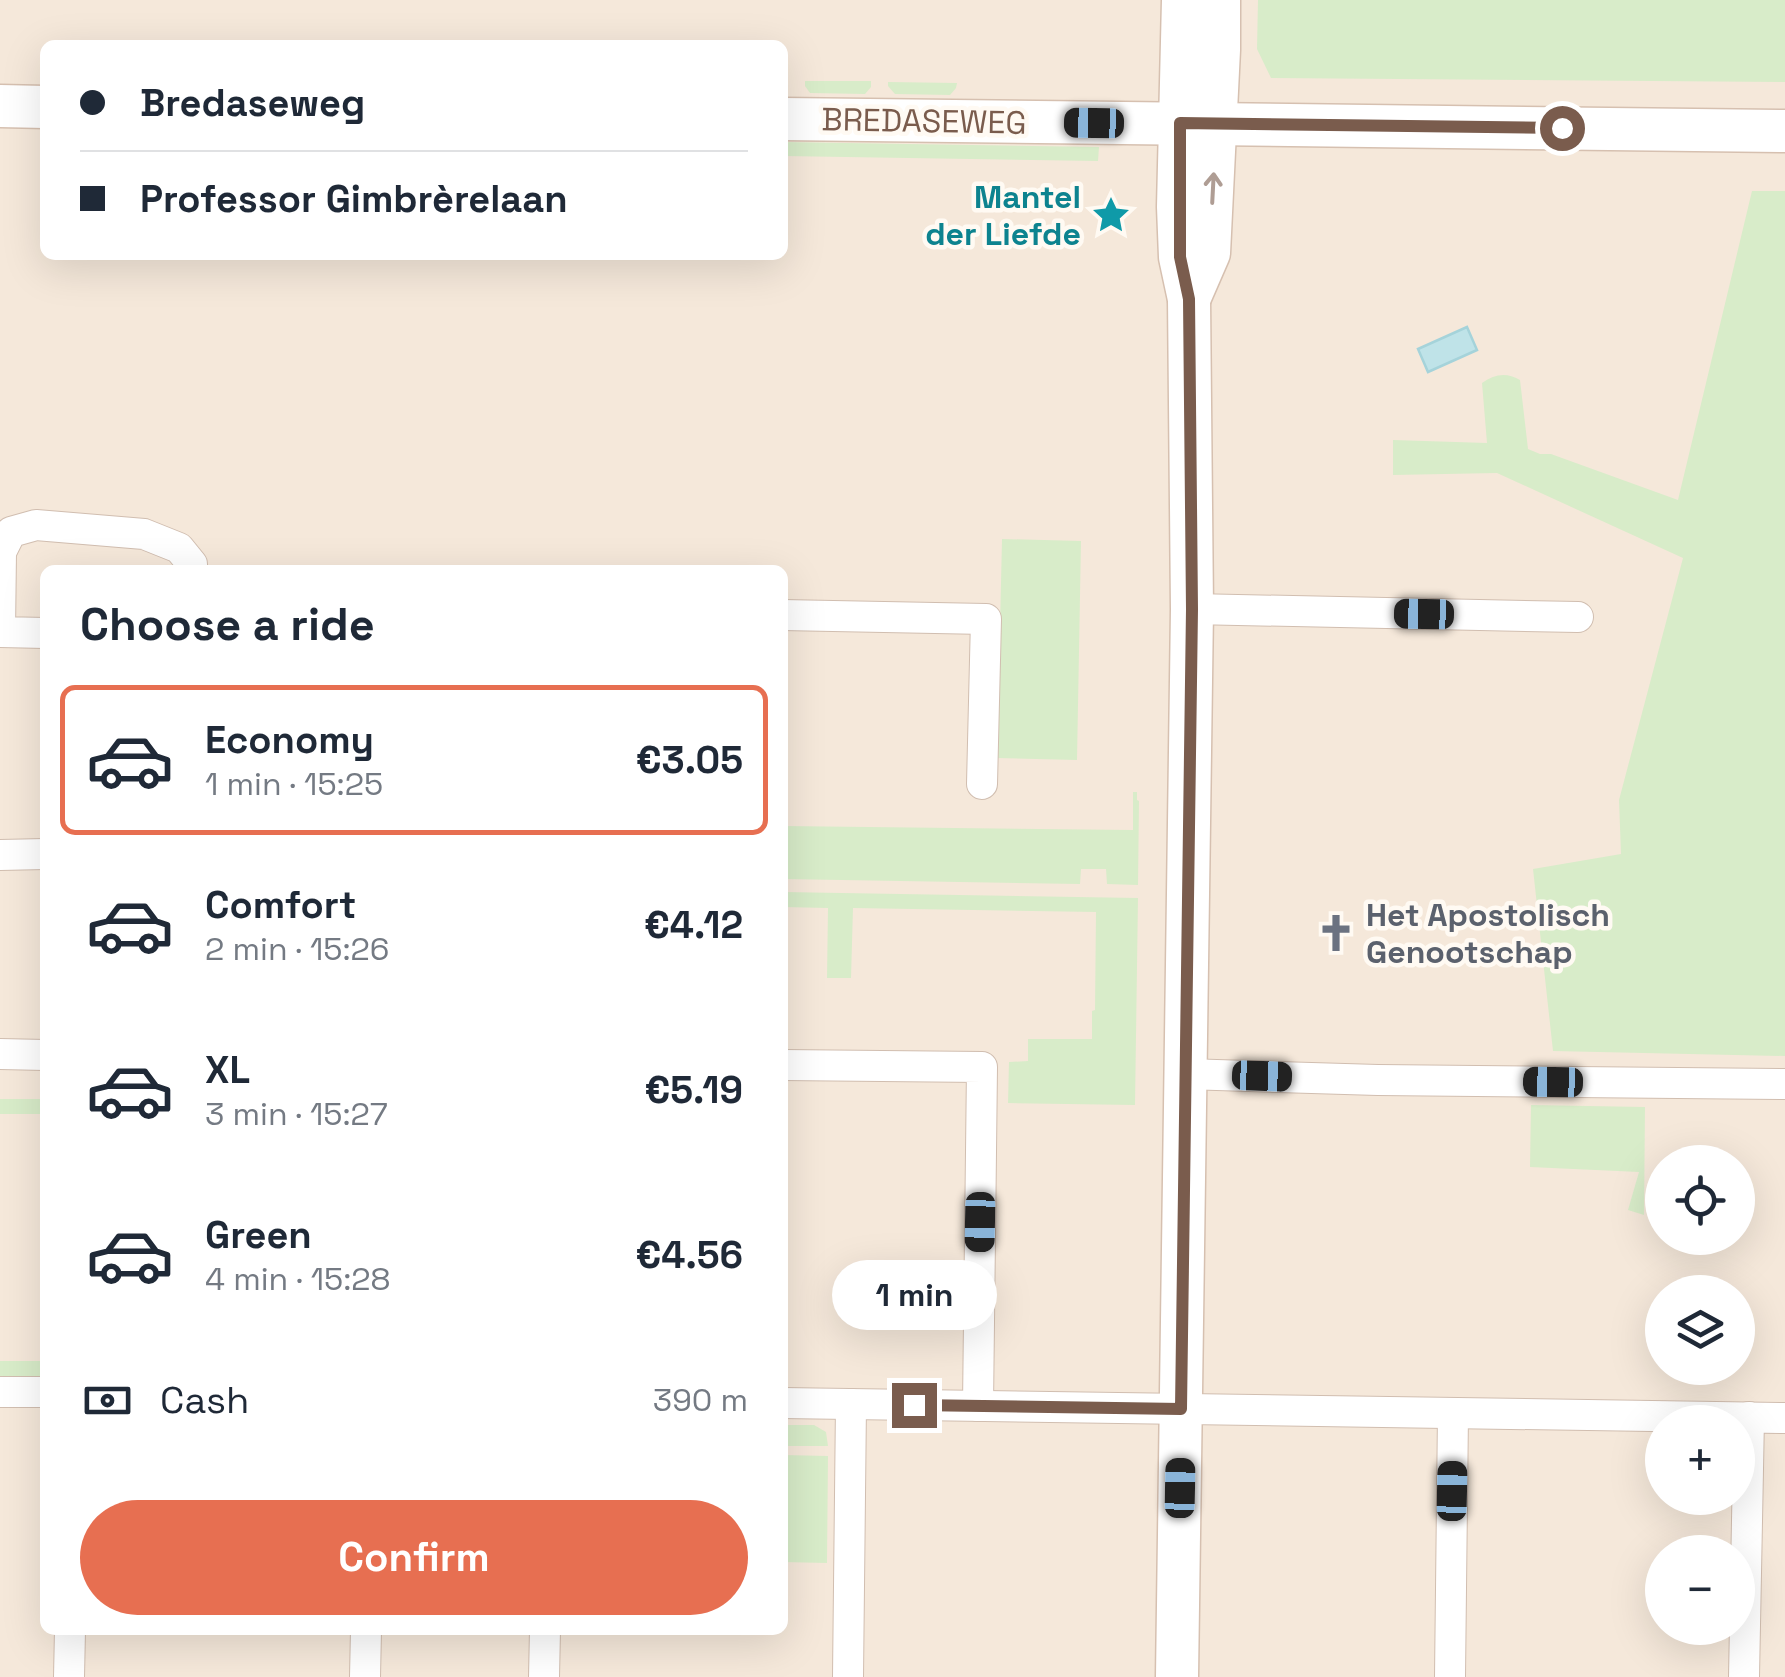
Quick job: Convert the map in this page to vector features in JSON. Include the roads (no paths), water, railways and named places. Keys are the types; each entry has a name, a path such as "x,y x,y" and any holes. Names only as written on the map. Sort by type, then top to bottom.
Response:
{"street":[{"path":"1183,0 1198,123"},
{"path":"1178,1677 1192,609 1189,299 1180,257 1220,0"},
{"path":"0,106 40,107"},
{"name":"BREDASEWEG","path":"788,119 1785,131"},
{"path":"40,633 0,632 1,552 11,532 36,525 144,534 179,548 192,565"},
{"path":"1192,609 1578,616"},
{"path":"788,615 986,619 982,784"},
{"path":"0,855 40,854"},
{"path":"0,1054 40,1055"},
{"path":"788,1065 982,1067 978,1406"},
{"path":"1185,1074 1785,1084"},
{"path":"0,1392 40,1392"},
{"path":"788,1403 1645,1416"},
{"path":"848,1677 851,1404"},
{"path":"1450,1677 1453,1413"},
{"path":"1755,1417 1785,1418"},
{"path":"1744,1677 1747,1515"},
{"path":"69,1677 70,1635"},
{"path":"365,1677 366,1635"},
{"path":"544,1677 545,1635"}],"water":[{"path":"1467,327 1477,350 1428,372 1418,349"}],"place":[{"name":"Mantel der Liefde","path":"1111,215"},
{"name":"Het Apostolisch Genootschap","path":"1336,933"}]}
